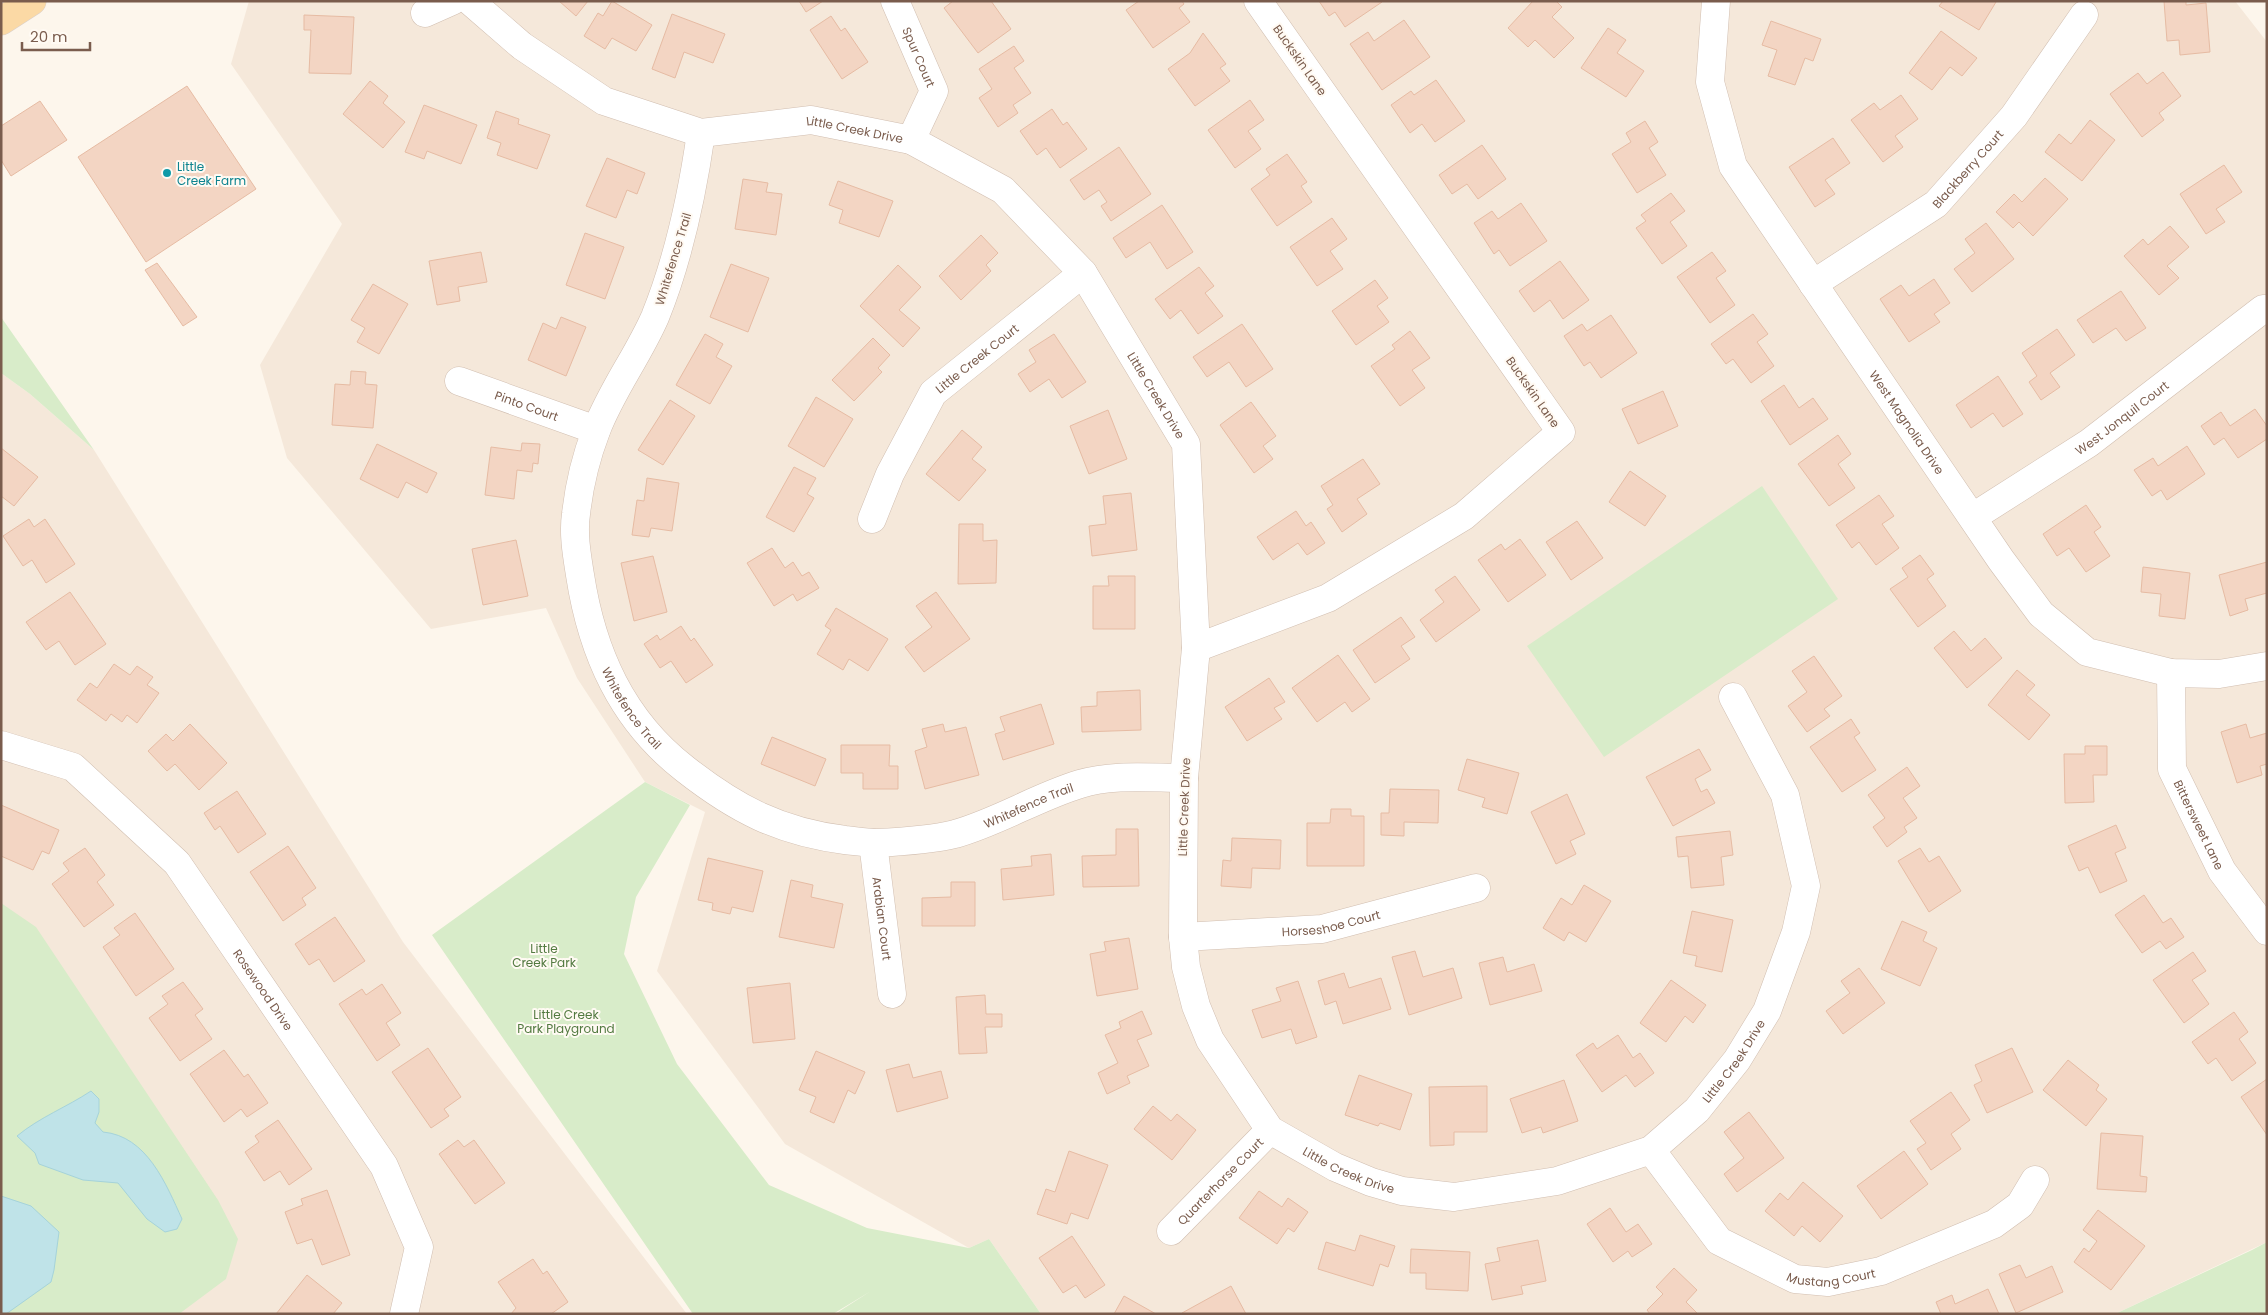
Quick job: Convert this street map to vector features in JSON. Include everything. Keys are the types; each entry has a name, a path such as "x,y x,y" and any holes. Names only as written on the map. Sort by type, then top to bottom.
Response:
{"main road":[{"path":"1,21 32,1"}],"street":[{"path":"424,13 452,1"},
{"name":"Little Creek Drive","path":"470,1 522,46 604,101 701,133 811,120 911,140 1004,190 1083,274 1186,444 1196,648 1184,778 1183,937 1186,967 1196,1006 1210,1040 1270,1130 1335,1167 1371,1182 1402,1191 1454,1197 1557,1181 1651,1150 1697,1110 1737,1060 1766,1011 1796,932 1806,886 1785,795 1733,697"},
{"name":"Spur Court","path":"895,1 934,91 911,140"},
{"name":"Buckskin Lane","path":"1196,648 1328,598 1464,516 1561,432 1258,1"},
{"name":"West Magnolia Drive","path":"1712,2 1710,82 1733,166 2041,614 2087,652 2171,673 2219,674 2267,666"},
{"name":"Blackberry Court","path":"1813,284 1936,204 2014,116 2084,15"},
{"name":"Whitefence Trail","path":"701,133 692,199 667,283 653,320 596,430 582,478 575,516 576,552 585,608 595,642 625,704 651,737 676,762 704,784 758,818 784,827 831,838 873,843 954,834 1082,784 1116,779 1184,778"},
{"name":"Little Creek Court","path":"872,519 890,474 933,393 1083,274"},
{"name":"West Jonquil Court","path":"1973,517 2089,443 2263,309"},
{"name":"Pinto Court","path":"458,381 596,430"},
{"name":"Bittersweet Lane","path":"2171,673 2172,769 2222,871 2267,931"},
{"name":"Rosewood Drive","path":"1,745 73,767 177,863 384,1166 419,1247 404,1314"},
{"name":"Arabian Court","path":"873,843 892,994"},
{"name":"Horseshoe Court","path":"1183,937 1322,929 1476,888"},
{"name":"Quarterhorse Court","path":"1171,1231 1270,1130"},
{"name":"Mustang Court","path":"1651,1150 1719,1241 1795,1279 1828,1282 1882,1271 1994,1224 2020,1205 2035,1180"}],"shaded area":[{"path":"249,1 2235,1 2267,42 2267,1242 2115,1314 1041,1314 989,1239 969,1248 785,1144 657,971 705,812 645,782 577,678 546,608 431,629 287,458 260,365 342,224 231,64"},
{"path":"1,373 30,394 94,450 403,942 687,1314 1,1314"}],"green space":[{"path":"1,317 94,450 30,394 1,373"},
{"path":"1762,486 1838,599 1604,757 1527,646"},
{"name":"Little Creek Park","path":"645,782 690,805 636,897 624,954 677,1064 769,1185 867,1228 969,1248 989,1239 1041,1314 835,1314 871,1291 833,1314 693,1314 432,935"},
{"path":"1,903 36,927 218,1200 238,1239 226,1279 179,1314 1,1314"},
{"path":"2267,1242 2267,1314 2115,1314 2252,1250"}],"water":[{"path":"91,1091 99,1099 99,1112 95,1123 103,1132 118,1135 132,1142 143,1152 162,1177 182,1219 177,1229 165,1232 147,1219 118,1183 83,1180 39,1164 35,1153 17,1136 35,1123"},
{"path":"1,1196 31,1206 59,1232 51,1282 6,1314 1,1314"}],"building":[{"path":"559,1 588,1 576,16"},
{"path":"612,1 652,25 636,51 612,38 605,49 584,36 598,13 603,16"},
{"path":"799,1 823,1 806,12"},
{"path":"953,1 991,1 1011,29 978,53 944,8"},
{"path":"1139,1 1182,1 1184,4 1179,8 1190,22 1153,48 1126,10"},
{"path":"1319,1 1382,2 1345,27 1335,12 1329,16"},
{"path":"1533,1 1556,1 1562,7 1552,17 1574,38 1554,58 1535,40 1528,47 1508,28"},
{"path":"1943,1 1996,2 1979,30 1939,6"},
{"path":"2164,1 2186,1 2186,5 2206,3 2210,52 2180,55 2179,40 2167,41"},
{"path":"672,14 725,34 713,63 684,52 675,78 652,69"},
{"path":"304,15 354,17 351,74 309,73 311,30 304,30"},
{"path":"831,16 841,31 845,28 868,62 842,79 810,30"},
{"path":"1404,20 1430,57 1382,90 1350,44 1368,32 1374,41"},
{"path":"1771,21 1821,39 1813,61 1805,58 1795,85 1768,76 1777,50 1762,45"},
{"path":"1608,28 1626,40 1617,53 1644,71 1626,97 1581,68"},
{"path":"1941,31 1977,58 1962,76 1950,67 1932,90 1909,73"},
{"path":"1203,33 1226,64 1220,68 1230,81 1195,106 1168,69 1190,53"},
{"path":"1014,46 1024,61 1014,68 1031,93 1013,105 1018,113 998,127 979,98 992,89 979,69"},
{"path":"2163,72 2181,96 2159,113 2164,120 2142,137 2110,94 2138,73 2147,84"},
{"path":"1436,80 1465,121 1435,142 1422,124 1410,133 1391,105 1411,91 1414,95"},
{"path":"370,81 388,96 383,103 405,122 383,148 343,114"},
{"name":"Little Creek Farm","path":"187,86 256,189 146,262 78,157"},
{"path":"1901,95 1918,119 1895,136 1903,147 1883,162 1851,120 1874,103 1880,110"},
{"path":"1250,100 1264,120 1248,131 1261,149 1235,168 1208,130"},
{"path":"40,101 67,140 11,176 1,160 1,126"},
{"path":"424,105 477,125 461,164 427,151 424,159 405,152"},
{"path":"1052,109 1063,125 1067,122 1087,149 1060,168 1046,148 1037,155 1020,131"},
{"path":"496,111 519,119 518,124 550,135 537,169 497,155 501,143 487,138"},
{"path":"2090,120 2115,140 2082,181 2045,152 2059,134 2071,144"},
{"path":"1645,121 1658,142 1649,148 1666,175 1637,193 1612,154 1631,142 1626,133"},
{"path":"1833,138 1850,163 1825,180 1835,194 1815,207 1789,167"},
{"path":"1482,145 1506,179 1478,199 1467,184 1452,194 1439,175"},
{"path":"1119,147 1151,194 1111,221 1101,206 1107,202 1099,190 1084,200 1070,180"},
{"path":"1287,154 1307,182 1301,186 1312,202 1277,226 1251,189 1270,175 1266,169"},
{"path":"607,158 645,173 637,194 627,190 616,218 586,206"},
{"path":"2224,165 2242,192 2216,209 2225,222 2206,234 2180,194"},
{"path":"2045,178 2068,199 2033,236 2019,222 2013,228 1996,212 2014,194 2022,202"},
{"path":"743,179 768,183 766,192 782,194 776,235 735,229"},
{"path":"838,181 893,201 879,237 839,223 843,210 829,205"},
{"path":"1671,193 1685,211 1670,222 1687,246 1662,264 1636,228 1646,221 1641,215"},
{"path":"1521,203 1547,241 1510,266 1499,250 1494,254 1474,223 1492,211 1498,219"},
{"path":"1162,205 1193,252 1167,269 1150,242 1126,258 1113,238"},
{"path":"1332,218 1347,239 1330,251 1343,269 1317,286 1290,247"},
{"path":"1986,223 2014,259 1972,292 1954,269 1975,253 1965,239"},
{"path":"2170,226 2189,247 2167,266 2179,278 2159,295 2124,256 2143,239 2148,245"},
{"path":"585,233 624,247 605,299 566,285"},
{"path":"981,235 998,253 986,265 991,271 961,300 939,276"},
{"path":"481,252 487,282 458,287 460,301 437,305 429,261"},
{"path":"1712,252 1726,271 1716,278 1735,305 1710,323 1677,277"},
{"path":"1560,261 1589,300 1563,319 1550,300 1534,312 1519,291"},
{"path":"157,263 197,317 183,326 145,270"},
{"path":"731,264 769,278 748,332 710,317"},
{"path":"898,265 921,287 899,310 920,328 903,347 860,306"},
{"path":"1199,267 1214,286 1205,293 1223,316 1198,334 1181,310 1170,319 1155,299"},
{"path":"1934,279 1950,303 1934,314 1940,322 1909,342 1880,299 1901,285 1909,296"},
{"path":"1375,280 1388,298 1377,306 1389,322 1356,345 1332,311"},
{"path":"373,284 408,304 379,354 357,342 365,328 351,320"},
{"path":"2121,291 2146,328 2126,341 2116,328 2093,343 2077,320"},
{"path":"1753,314 1768,334 1757,342 1774,366 1751,383 1733,359 1726,364 1711,344"},
{"path":"1611,315 1637,353 1601,378 1590,362 1584,366 1564,336 1582,324 1587,331"},
{"path":"561,317 586,327 566,376 528,360 543,323 556,329"},
{"path":"1242,324 1273,369 1246,387 1229,362 1207,377 1193,357"},
{"path":"2057,329 2075,355 2050,373 2060,387 2041,400 2029,382 2037,376 2022,353"},
{"path":"1410,331 1430,358 1412,370 1425,388 1400,406 1371,366 1395,349 1392,345"},
{"path":"705,334 723,344 716,357 732,366 710,404 676,385"},
{"path":"1054,334 1086,382 1062,398 1049,379 1030,392 1018,374 1036,362 1029,350"},
{"path":"873,338 890,355 878,368 882,372 854,401 832,380"},
{"path":"351,371 366,372 365,384 377,385 373,428 332,425 335,384 350,385"},
{"path":"1998,376 2023,414 2003,427 1993,413 1971,428 1956,405"},
{"path":"1784,385 1799,408 1813,398 1828,419 1790,445 1761,401"},
{"path":"1663,391 1678,426 1638,444 1622,409"},
{"path":"816,397 853,419 824,467 788,446"},
{"path":"670,400 695,416 663,465 638,450"},
{"path":"1251,402 1276,436 1263,446 1273,459 1254,473 1220,425"},
{"path":"2255,409 2267,426 2267,439 2238,458 2224,438 2214,445 2201,426 2221,412 2230,426"},
{"path":"1108,410 1127,459 1089,474 1070,426"},
{"path":"962,430 982,447 972,459 986,470 959,501 926,474"},
{"path":"1838,435 1851,454 1838,464 1855,488 1829,506 1798,464"},
{"path":"522,443 540,444 538,464 533,463 532,472 517,470 514,499 485,495 491,447 521,451"},
{"path":"377,444 437,473 427,493 406,482 398,498 360,479"},
{"path":"2187,446 2205,474 2167,500 2161,490 2152,496 2134,470 2153,458 2158,466"},
{"path":"1,448 38,477 14,506 1,496"},
{"path":"1363,459 1380,484 1357,499 1367,514 1342,532 1327,509 1333,505 1321,486"},
{"path":"794,467 816,478 807,494 814,498 794,532 766,517"},
{"path":"1630,471 1666,496 1645,526 1609,502"},
{"path":"647,478 679,483 672,531 651,528 649,537 632,535 637,500 644,501"},
{"path":"1131,493 1137,550 1092,556 1089,526 1106,524 1103,496"},
{"path":"1879,495 1894,516 1882,524 1899,548 1876,565 1859,542 1852,548 1836,525"},
{"path":"2086,505 2101,527 2094,532 2110,556 2086,572 2069,548 2057,556 2043,534"},
{"path":"1296,511 1306,526 1311,522 1325,543 1307,555 1298,543 1273,560 1257,537"},
{"path":"29,519 34,527 45,519 75,564 46,583 32,560 23,566 3,536"},
{"path":"1577,521 1603,558 1571,580 1546,542"},
{"path":"959,524 983,524 983,541 997,540 996,583 958,584"},
{"path":"1520,539 1546,575 1508,602 1478,560 1501,544 1505,550"},
{"path":"516,540 528,596 483,605 472,549"},
{"path":"772,548 785,568 793,562 802,576 809,572 819,588 797,601 793,594 774,606 747,563"},
{"path":"1920,555 1934,574 1927,579 1946,606 1918,627 1890,589 1908,577 1902,568"},
{"path":"653,556 667,612 634,621 621,563"},
{"path":"2267,562 2267,593 2245,599 2248,610 2230,616 2219,575"},
{"path":"2143,567 2190,573 2185,619 2159,616 2161,594 2141,592"},
{"path":"1108,576 1135,576 1135,629 1093,629 1093,586 1109,586"},
{"path":"1455,576 1480,610 1436,642 1420,620 1444,602 1435,590"},
{"path":"70,592 106,644 75,665 59,641 46,650 26,622"},
{"path":"936,592 970,639 924,672 905,647 932,627 916,606"},
{"path":"836,608 888,639 868,671 849,659 843,670 817,654 831,630 825,626"},
{"path":"1401,617 1415,637 1401,646 1410,659 1375,683 1353,650"},
{"path":"681,626 691,641 694,638 713,665 686,683 671,661 660,668 644,644 657,635 660,640"},
{"path":"1954,631 1971,651 1985,638 2002,658 1967,688 1934,648"},
{"path":"1338,655 1370,699 1352,712 1345,702 1317,722 1292,688"},
{"path":"1814,656 1842,696 1824,709 1830,716 1807,732 1788,706 1807,692 1792,671"},
{"path":"114,664 130,675 137,666 153,677 147,685 159,693 137,723 127,715 122,722 111,714 106,721 77,700 90,683 97,688"},
{"path":"2017,670 2035,685 2026,695 2050,715 2029,740 1988,705"},
{"path":"1269,678 1285,702 1274,708 1282,719 1247,741 1225,707"},
{"path":"1140,690 1141,730 1082,732 1081,707 1097,706 1097,692"},
{"path":"1041,704 1054,744 1003,760 995,734 1005,731 1000,717"},
{"path":"1851,719 1860,733 1854,737 1876,770 1842,792 1810,747"},
{"path":"190,724 227,763 199,790 175,764 167,771 148,751 166,734 173,741"},
{"path":"943,724 945,732 966,727 979,775 925,789 915,751 927,747 922,729"},
{"path":"2246,724 2250,738 2267,733 2267,764 2260,766 2262,775 2237,783 2221,732"},
{"path":"772,737 826,759 815,786 761,764"},
{"path":"841,745 890,745 889,766 898,766 898,789 863,789 863,773 841,773"},
{"path":"2085,746 2107,746 2107,775 2093,775 2094,802 2065,803 2064,754 2085,754"},
{"path":"1699,749 1711,770 1695,779 1701,792 1707,789 1715,803 1673,826 1646,777"},
{"path":"1467,759 1519,773 1507,814 1482,807 1485,798 1458,790"},
{"path":"1907,767 1920,786 1903,798 1917,818 1904,827 1907,832 1887,847 1873,827 1885,818 1868,795"},
{"path":"1390,789 1439,790 1438,823 1404,822 1404,836 1381,835 1381,813 1389,813"},
{"path":"237,791 266,834 238,853 220,826 215,830 204,813"},
{"path":"1567,794 1585,834 1570,841 1576,854 1556,864 1531,812"},
{"path":"1,805 59,830 49,854 42,851 33,870 1,856"},
{"path":"1331,809 1351,809 1351,816 1364,816 1364,866 1307,866 1307,823 1330,823"},
{"path":"2116,825 2126,848 2115,853 2127,881 2100,893 2088,867 2079,871 2068,846"},
{"path":"1116,829 1138,829 1139,886 1083,887 1082,856 1116,855"},
{"path":"1730,831 1733,855 1721,857 1724,885 1691,888 1688,856 1678,857 1676,837"},
{"path":"1232,838 1281,840 1280,869 1252,868 1251,888 1221,886 1223,860 1231,861"},
{"path":"288,846 316,888 302,898 306,905 283,921 250,872"},
{"path":"85,848 105,875 97,882 114,905 84,927 52,884 69,871 63,863"},
{"path":"1920,848 1929,862 1939,856 1961,891 1929,912 1898,861"},
{"path":"1051,854 1054,895 1003,900 1001,869 1032,866 1031,856"},
{"path":"708,858 763,871 753,912 732,907 730,914 712,910 713,903 698,900"},
{"path":"791,880 813,885 811,897 843,904 834,948 779,937"},
{"path":"951,882 975,882 975,926 922,926 922,898 951,897"},
{"path":"1584,885 1611,901 1586,942 1569,932 1564,941 1543,928 1561,898 1572,905"},
{"path":"2144,895 2163,923 2171,918 2184,937 2166,949 2160,941 2142,953 2115,915"},
{"path":"1692,911 1733,920 1722,972 1695,966 1697,956 1683,953"},
{"path":"135,913 174,969 136,996 103,947 120,935 114,928"},
{"path":"335,917 365,961 334,982 319,959 309,965 295,944"},
{"path":"1902,921 1927,932 1923,941 1937,948 1920,986 1881,969"},
{"path":"1129,938 1138,989 1097,996 1090,954 1106,951 1104,942"},
{"path":"1415,951 1423,977 1453,968 1462,998 1409,1015 1392,957"},
{"path":"2193,952 2206,971 2192,980 2209,1004 2184,1023 2153,980"},
{"path":"1503,957 1507,972 1534,964 1542,991 1490,1005 1479,963"},
{"path":"1859,968 1885,1003 1843,1034 1826,1011 1850,993 1841,981"},
{"path":"1344,973 1349,988 1381,978 1391,1009 1343,1024 1336,1001 1325,1005 1318,981"},
{"path":"1671,980 1706,1005 1693,1023 1685,1016 1666,1042 1640,1023"},
{"path":"1298,981 1317,1037 1296,1044 1291,1029 1262,1038 1252,1010 1281,1001 1276,988"},
{"path":"183,982 203,1009 195,1015 212,1039 180,1061 149,1018 168,1004 162,996"},
{"path":"790,983 795,1039 753,1043 747,988"},
{"path":"382,984 401,1013 386,1023 400,1045 377,1061 339,1004 362,989 366,995"},
{"path":"985,995 986,1014 1002,1014 1002,1027 985,1027 987,1053 959,1054 956,997"},
{"path":"1142,1011 1152,1034 1137,1040 1149,1066 1127,1076 1130,1083 1107,1094 1098,1073 1118,1063 1105,1035 1121,1028 1119,1022"},
{"path":"2234,1012 2248,1032 2239,1039 2256,1063 2232,1081 2216,1058 2208,1064 2192,1042"},
{"path":"1618,1035 1633,1058 1640,1053 1654,1073 1635,1087 1626,1075 1602,1092 1576,1055 1593,1043 1597,1049"},
{"path":"428,1048 461,1097 444,1109 449,1116 431,1128 392,1072"},
{"path":"2012,1048 2033,1092 1987,1113 1974,1085 1982,1081 1975,1065"},
{"path":"224,1050 244,1077 248,1074 268,1103 247,1117 241,1109 224,1122 190,1074"},
{"path":"816,1051 865,1072 855,1094 848,1090 834,1123 810,1112 816,1097 799,1090"},
{"path":"2068,1060 2099,1085 2096,1090 2107,1099 2086,1126 2043,1090"},
{"path":"909,1064 913,1078 941,1071 948,1098 897,1112 886,1070"},
{"path":"1359,1075 1412,1094 1400,1130 1380,1123 1378,1126 1345,1115"},
{"path":"2267,1079 2267,1135 2241,1097"},
{"path":"1564,1080 1578,1121 1543,1133 1541,1127 1522,1133 1510,1099"},
{"path":"1487,1086 1487,1132 1454,1132 1454,1145 1430,1146 1429,1087"},
{"path":"1951,1092 1970,1120 1951,1134 1961,1149 1931,1170 1917,1149 1926,1143 1910,1121"},
{"path":"1153,1106 1171,1121 1177,1114 1196,1130 1172,1160 1134,1129"},
{"path":"1749,1112 1784,1158 1737,1192 1724,1174 1744,1158 1724,1132"},
{"path":"278,1120 312,1169 289,1185 280,1171 264,1181 245,1152 259,1142 255,1136"},
{"path":"2101,1133 2143,1136 2140,1176 2147,1177 2146,1192 2097,1189"},
{"path":"458,1140 464,1147 474,1140 505,1183 475,1204 439,1154"},
{"path":"1069,1151 1108,1165 1088,1219 1071,1213 1067,1224 1037,1214 1046,1189 1055,1192"},
{"path":"1904,1151 1928,1184 1881,1219 1857,1186"},
{"path":"1803,1182 1843,1216 1820,1242 1802,1226 1794,1236 1765,1211 1780,1193 1788,1200"},
{"path":"327,1190 350,1255 322,1265 312,1239 297,1244 285,1212 303,1205 301,1199"},
{"path":"1259,1191 1282,1207 1288,1198 1308,1212 1294,1232 1288,1228 1277,1244 1239,1218"},
{"path":"1610,1208 1626,1232 1638,1224 1652,1244 1632,1257 1628,1251 1613,1262 1587,1224"},
{"path":"2098,1210 2145,1246 2111,1290 2074,1262 2084,1248 2089,1252 2097,1241 2083,1230"},
{"path":"1360,1235 1395,1246 1388,1267 1380,1264 1373,1286 1318,1269 1326,1242 1355,1251"},
{"path":"1072,1236 1105,1285 1085,1298 1076,1285 1063,1293 1039,1258"},
{"path":"1538,1240 1546,1281 1521,1286 1523,1294 1492,1300 1485,1264 1500,1261 1497,1248"},
{"path":"1411,1249 1470,1252 1468,1291 1426,1289 1426,1273 1410,1273"},
{"path":"533,1259 543,1274 547,1271 568,1302 551,1314 511,1314 516,1308 498,1282"},
{"path":"2020,1265 2026,1278 2052,1266 2063,1292 2016,1313 1999,1274"},
{"path":"1674,1268 1697,1290 1686,1302 1698,1314 1650,1314 1647,1310 1663,1294 1656,1287"},
{"path":"307,1275 342,1303 333,1314 276,1314"},
{"path":"1231,1286 1246,1314 1182,1314 1182,1313"},
{"path":"1988,1289 1999,1314 1941,1314 1936,1302 1952,1295 1955,1304"},
{"path":"1124,1296 1156,1314 1114,1314"}],"place":[{"name":"Little Creek Farm","path":"167,173"}],"park label":[{"name":"Little Creek Park Playground","path":"566,1021"}]}
